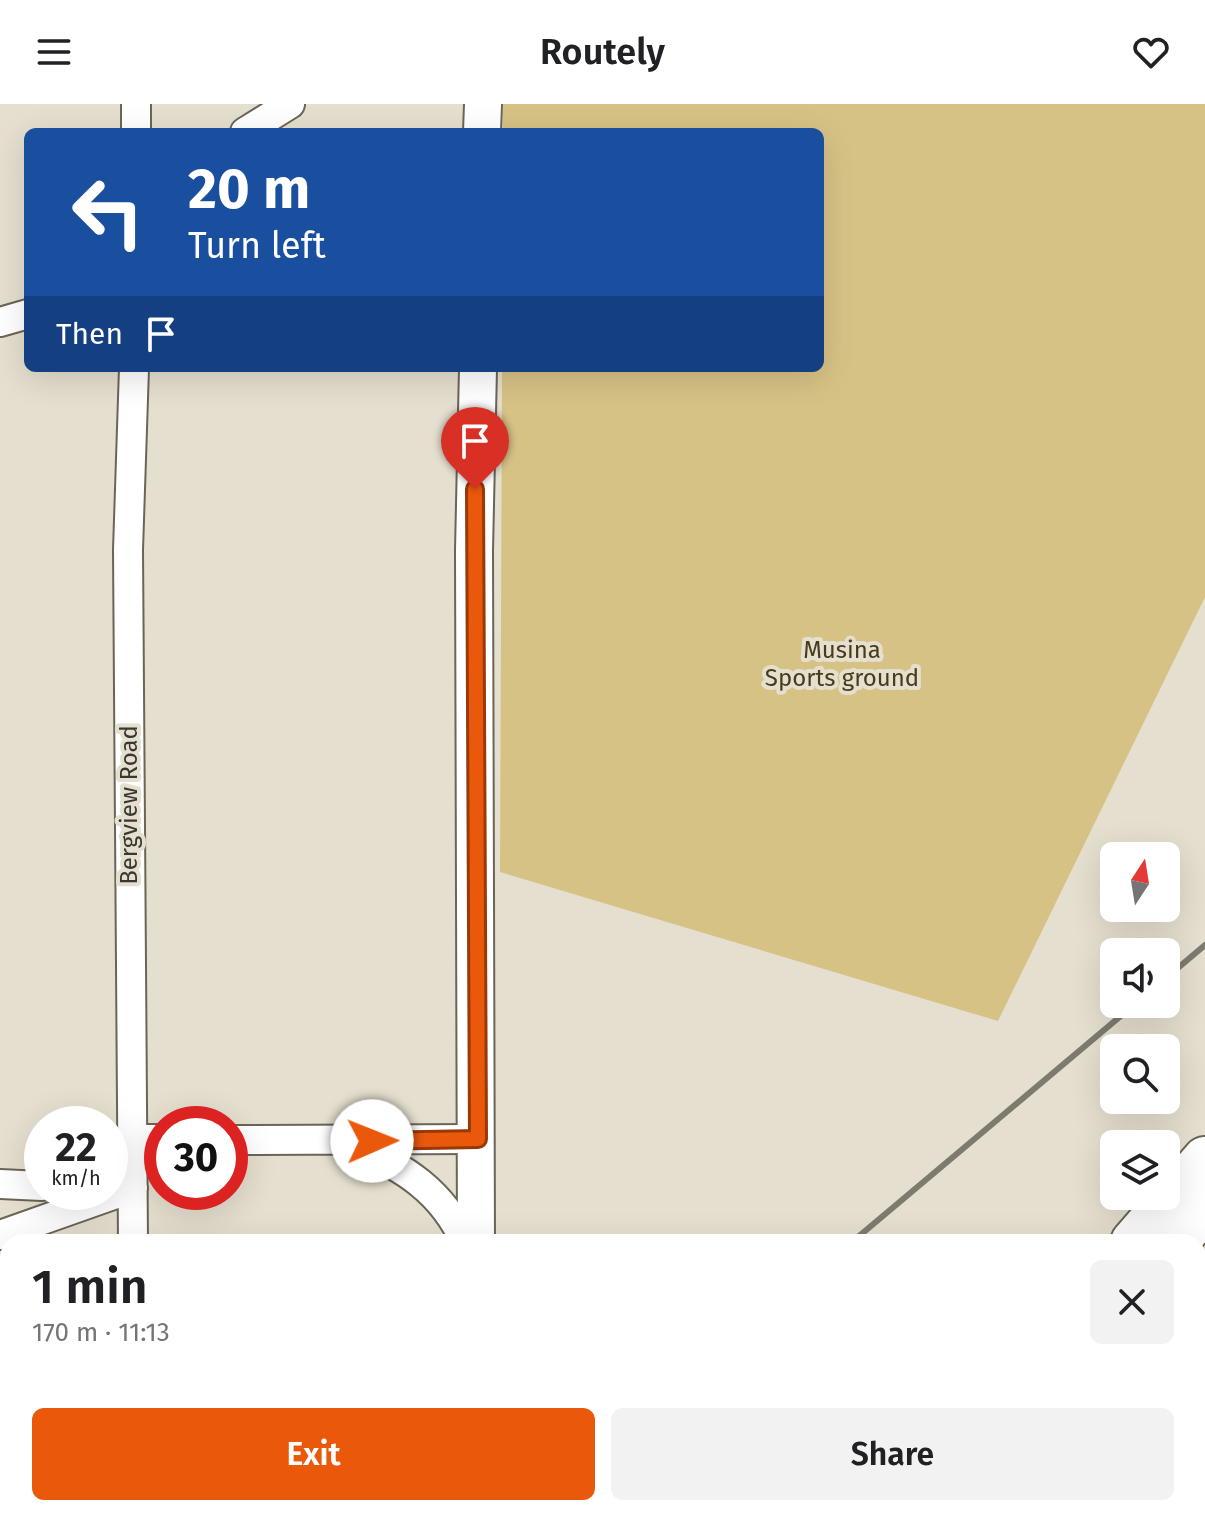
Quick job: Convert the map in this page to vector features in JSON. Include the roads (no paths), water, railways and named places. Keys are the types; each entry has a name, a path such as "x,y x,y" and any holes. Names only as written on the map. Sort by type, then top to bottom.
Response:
{"main road":[{"path":"1140,1234 1205,1159"},
{"path":"1183,1234 1205,1209"}],"street":[{"path":"136,104 136,128"},
{"path":"251,128 290,104"},
{"path":"482,128 483,104"},
{"path":"0,322 24,315"},
{"name":"Bergview Road","path":"128,1159 132,1139 128,550 134,372"},
{"path":"476,1234 474,550 478,372"},
{"path":"132,1139 144,1139"},
{"path":"248,1140 478,1139"},
{"path":"345,1142 395,1163 437,1195 460,1234"},
{"path":"0,1184 24,1185"},
{"path":"3,1234 65,1210"},
{"name":"Bergview Road","path":"126,1210 131,1234"}],"railway":[{"path":"1180,966 1205,945"},
{"path":"862,1234 1118,1018"}],"park label":[{"name":"Musina Sports ground","path":"842,664"}]}
